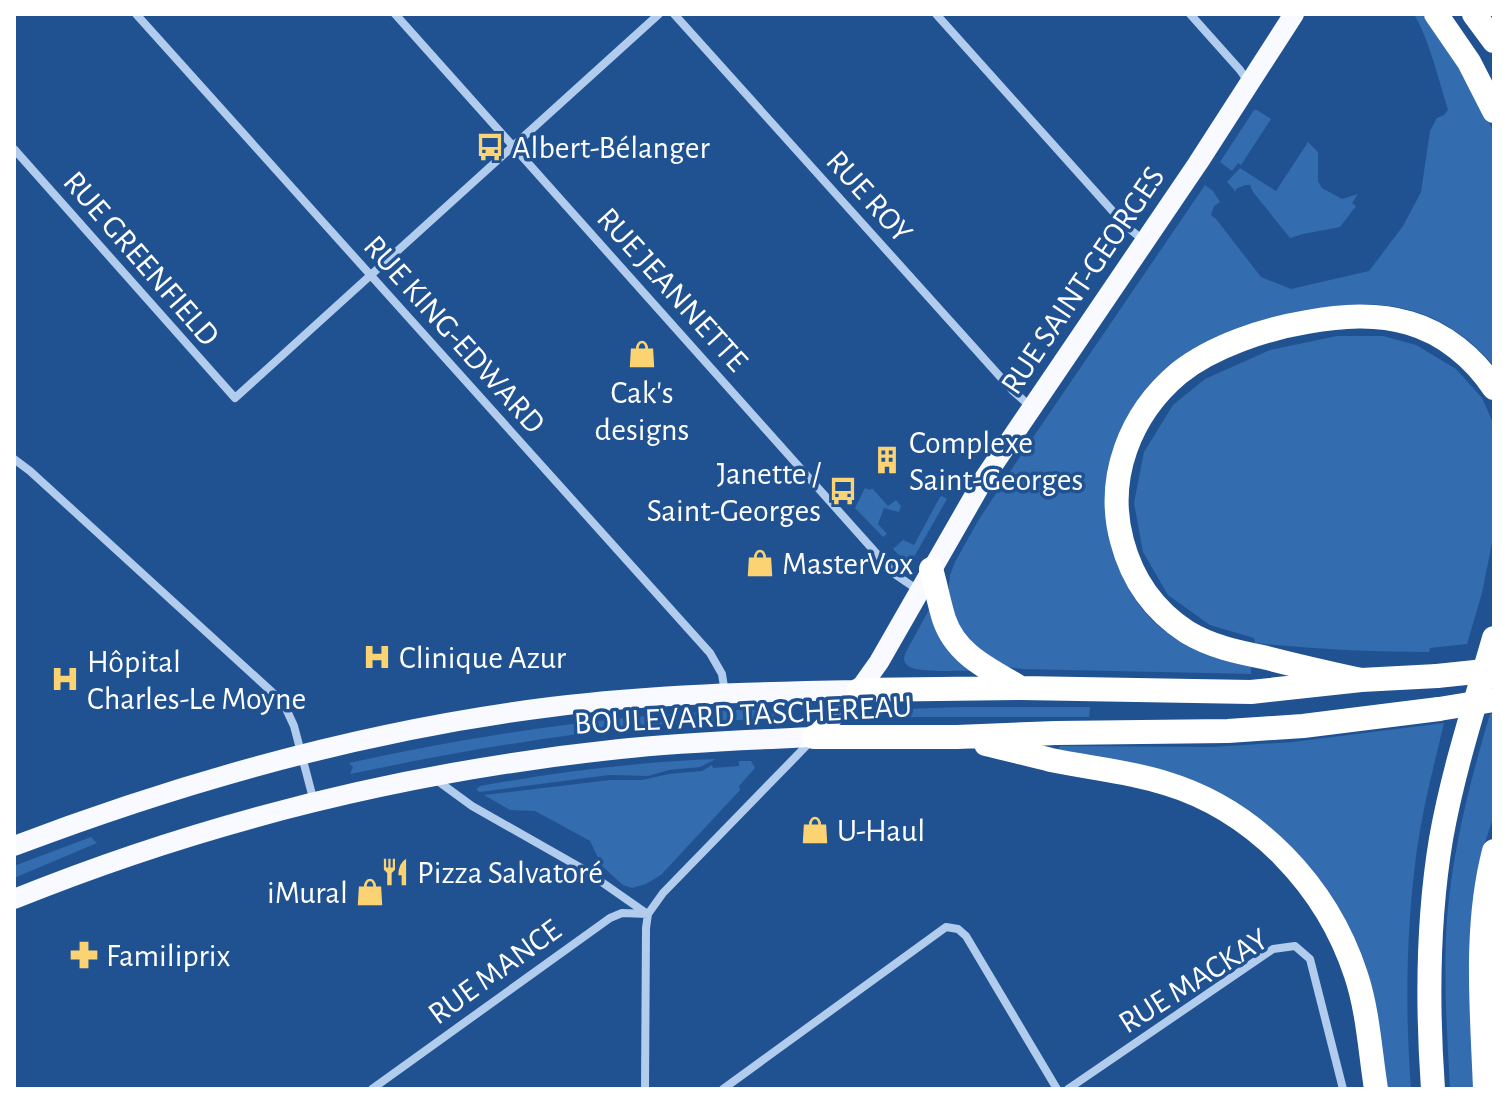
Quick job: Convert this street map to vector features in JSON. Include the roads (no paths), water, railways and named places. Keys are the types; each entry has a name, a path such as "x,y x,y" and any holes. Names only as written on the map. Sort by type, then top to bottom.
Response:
{"highway":[{"path":"1436,14 1469,62 1494,111"},
{"path":"1474,14 1494,41"},
{"path":"1361,680 1239,653 1212,644 1175,623 1154,604 1132,571 1117,519 1117,488 1126,445 1139,418 1157,395 1192,365 1267,331 1331,318 1378,317 1417,326 1440,336 1461,351 1494,388"},
{"path":"925,580 957,643 979,663 1021,688"},
{"path":"1433,1089 1428,1003 1432,897 1452,786 1494,638"},
{"name":"BOULEVARD TASCHEREAU","path":"859,690 1021,688 1251,692 1494,670"},
{"name":"BOULEVARD TASCHEREAU","path":"814,737 957,737 1252,729 1361,720 1494,700"},
{"path":"957,737 1168,784 1208,801 1258,832 1307,884 1324,908 1346,950 1363,1003 1376,1089"},
{"path":"1485,1089 1482,941 1485,894 1494,851"}],"main road":[{"name":"RUE SAINT-GEORGES","path":"814,737 859,690 879,662 985,477 1198,163 1294,14"},
{"name":"BOULEVARD TASCHEREAU","path":"14,846 209,778 348,742 498,714 609,701 725,693 859,690"},
{"name":"BOULEVARD TASCHEREAU","path":"14,899 152,849 235,823 431,777 530,760 623,749 814,737"}],"street":[{"name":"RUE KING-EDWARD","path":"136,14 710,653 722,674 725,693"},
{"name":"RUE JEANNETTE","path":"395,14 896,575 925,580"},
{"path":"370,274 659,14"},
{"name":"RUE ROY","path":"674,14 1013,391 1032,407"},
{"path":"936,14 1126,226 1145,242"},
{"path":"1190,14 1249,83"},
{"name":"RUE GREENFIELD","path":"14,149 235,398 370,274"},
{"path":"14,459 274,693 289,712 314,802"},
{"path":"645,1089 645,940 648,914 663,893 814,737"},
{"path":"431,777 472,806 592,874 648,914"},
{"name":"RUE MANCE","path":"372,1089 610,918 622,913 648,914"},
{"path":"723,1089 946,927 958,929 966,936 1057,1089"},
{"name":"RUE MACKAY","path":"1068,1089 1273,949 1295,946 1310,959 1343,1089"}],"place":[{"name":"Albert-Bélanger","path":"490,147"},
{"name":"Cak's designs","path":"642,354"},
{"name":"Complexe Saint-Georges","path":"887,460"},
{"name":"Janette / Saint-Georges","path":"843,491"},
{"name":"MasterVox","path":"760,563"},
{"name":"Clinique Azur","path":"377,657"},
{"name":"Hôpital Charles-Le Moyne","path":"65,679"},
{"name":"U-Haul","path":"815,830"},
{"name":"Pizza Salvatoré","path":"395,872"},
{"name":"iMural","path":"370,892"},
{"name":"Familiprix","path":"84,955"}]}
